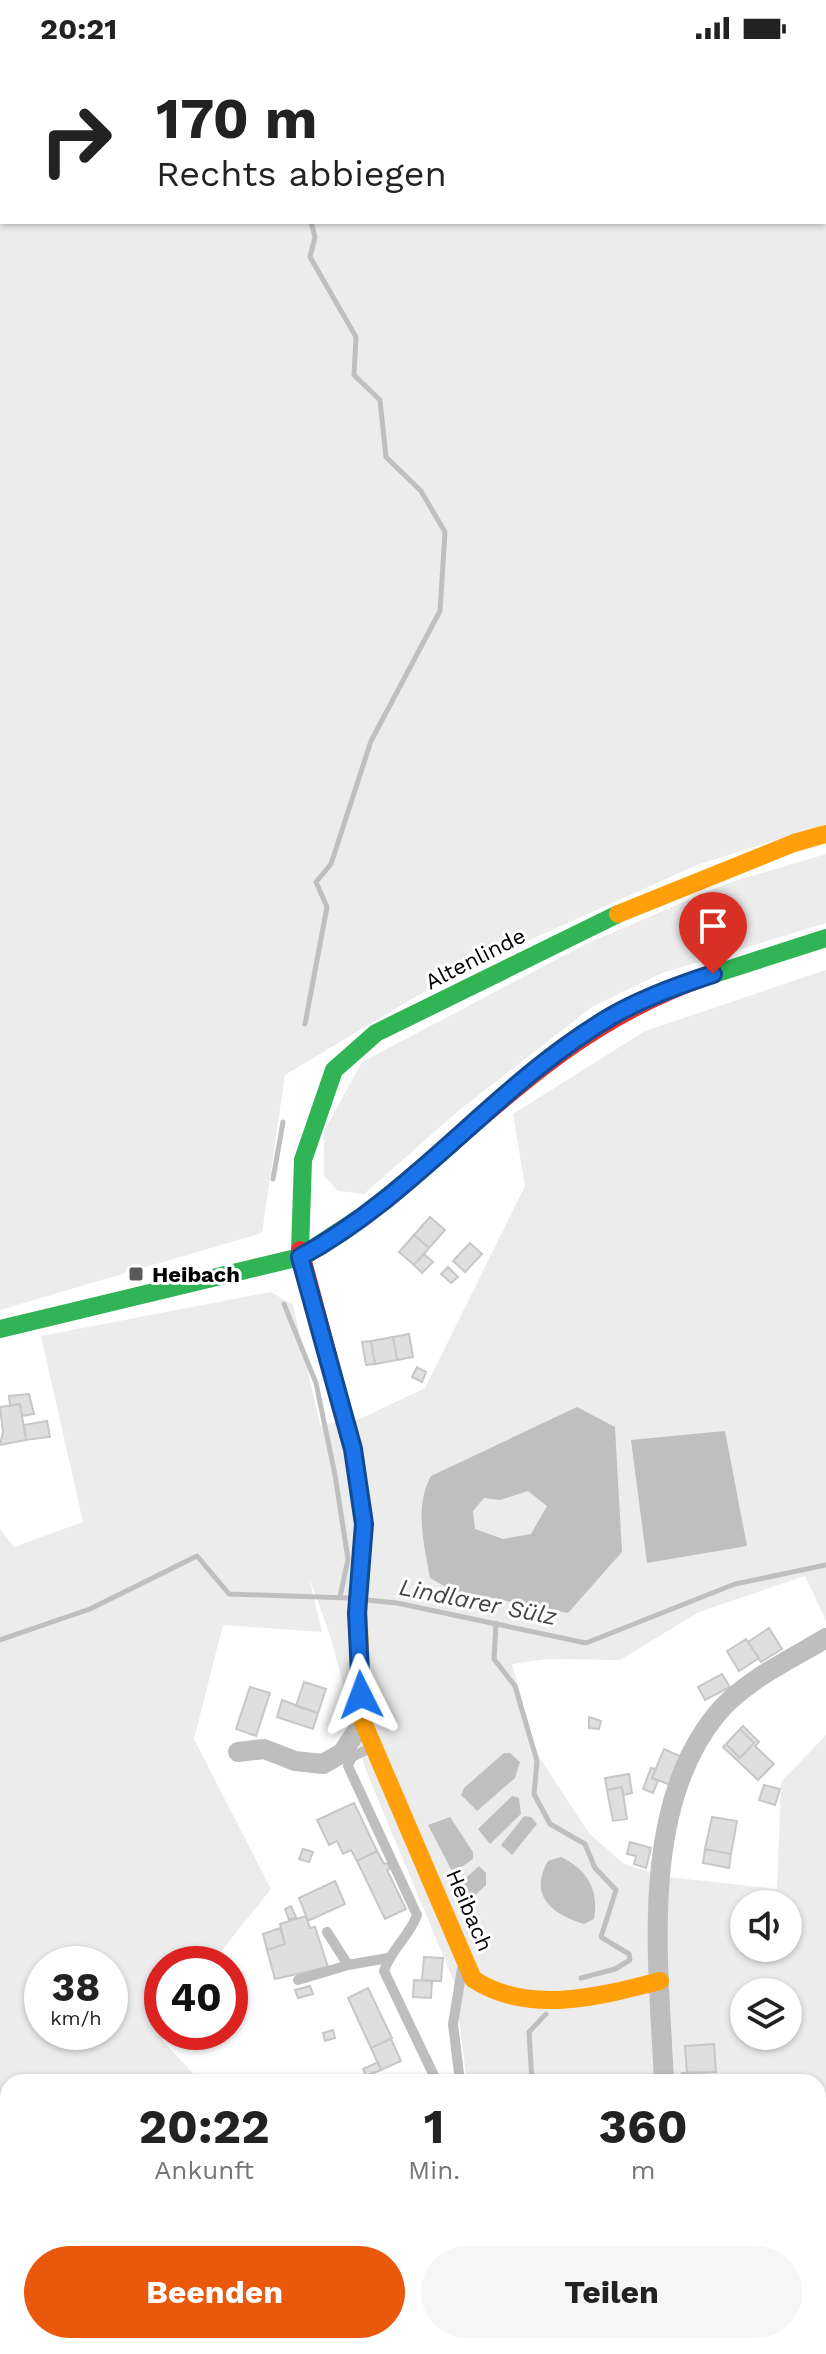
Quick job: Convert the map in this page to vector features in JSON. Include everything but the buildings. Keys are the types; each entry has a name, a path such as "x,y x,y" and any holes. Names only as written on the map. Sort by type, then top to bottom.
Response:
{"street":[{"name":"Altenlinde","path":"300,1257 303,1160 334,1070 352,1050 376,1033 630,908 826,834"},
{"path":"0,1329 300,1257 345,1233 406,1185 518,1085 613,1015 685,983 826,938"},
{"name":"Heibach","path":"300,1257 353,1449 364,1524 357,1613 363,1722 473,1979 488,1989 526,1998 586,2000 660,1981"},
{"path":"664,2074 658,1868 688,1758 716,1714 742,1690 826,1638"},
{"path":"238,1752 264,1749 295,1761 323,1764 342,1753 363,1722"}],"lane":[{"path":"375,1745 352,1757 348,1766 417,1915 406,1938 388,1958 384,1971 433,2074"},
{"path":"327,1932 348,1965"},
{"path":"298,1980 348,1965 388,1958"},
{"path":"459,2074 453,2024 465,1959"}],"shaded area":[{"path":"0,224 826,224 826,824 697,865 496,955 415,997 285,1075 262,1233 0,1310"},
{"path":"826,854 826,923 662,973 592,1007 457,1112 364,1194 338,1191 324,1176 324,1131 362,1062 586,944 728,883"},
{"path":"826,970 826,1621 805,1576 699,1612 620,1660 548,1659 512,1664 537,1754 589,1833 624,1864 668,1877 777,1889 781,1782 826,1735 826,2074 466,2074 454,1982 365,1768 330,1635 309,1577 322,1632 223,1625 194,1739 271,1889 225,1946 144,1946 144,2050 171,2050 194,2074 0,2074 0,1529 14,1547 83,1522 41,1336 271,1292 293,1305 320,1425 360,1419 425,1388 525,1186 513,1114 645,1031"},
{"path":"577,1407 615,1427 622,1552 568,1613 451,1590 430,1578 425,1552 423,1500 431,1476","holes":["528,1491 547,1506 531,1534 503,1539 475,1529 473,1511 484,1498 500,1500"]},
{"path":"725,1431 747,1546 647,1563 631,1440"},
{"path":"504,1753 510,1753 520,1762 515,1778 477,1811 461,1795 464,1788"},
{"path":"512,1796 519,1798 521,1814 490,1844 478,1829"},
{"path":"524,1816 531,1817 537,1824 512,1855 501,1845"},
{"path":"450,1817 473,1852 473,1859 453,1873 428,1825"},
{"path":"561,1857 585,1875 593,1890 594,1919 584,1924 553,1909 542,1894 542,1873 548,1861"},
{"path":"479,1866 486,1873 486,1885 472,1898 465,1897 458,1885"}],"waterway":[{"path":"305,1024 327,907 316,882 331,864 371,741 440,611 445,532 421,491 386,457 380,400 354,375 356,337 310,257 315,237 312,224"},
{"path":"273,1179 283,1122"},
{"path":"284,1304 316,1383 335,1475 348,1559 340,1597"},
{"name":"Lindlarer Sülz","path":"0,1640 90,1609 197,1556 229,1594 348,1598"},
{"name":"Lindlarer Sülz","path":"366,1600 397,1603 586,1643 735,1584 826,1565"},
{"name":"Heibach","path":"496,1623 494,1659 515,1686 537,1761 534,1794 550,1824 585,1844 595,1868 616,1890 601,1937 629,1954 630,1960 615,1969 581,1978"},
{"name":"Heibach","path":"532,2074 529,2032 546,2014"}],"traffic: fast":[{"path":"300,1250 303,1160 334,1070 376,1033 618,914"},
{"path":"705,977 826,938"},
{"path":"0,1329 300,1257 370,1211 450,1145"}],"traffic: slow":[{"path":"618,914 794,843 826,834"},
{"path":"358,1603 363,1722 473,1979 495,1990 541,2000 590,1997 660,1981"}],"traffic: jam":[{"path":"450,1145 539,1070 600,1027 705,977"},
{"path":"300,1250 353,1449 364,1524 358,1603"}],"place":[{"name":"Heibach","path":"136,1274"}],"route":[{"path":"361,1695 357,1613 364,1524 353,1449 318,1312 300,1257 345,1233 386,1201 564,1048 613,1015 713,974"}]}
